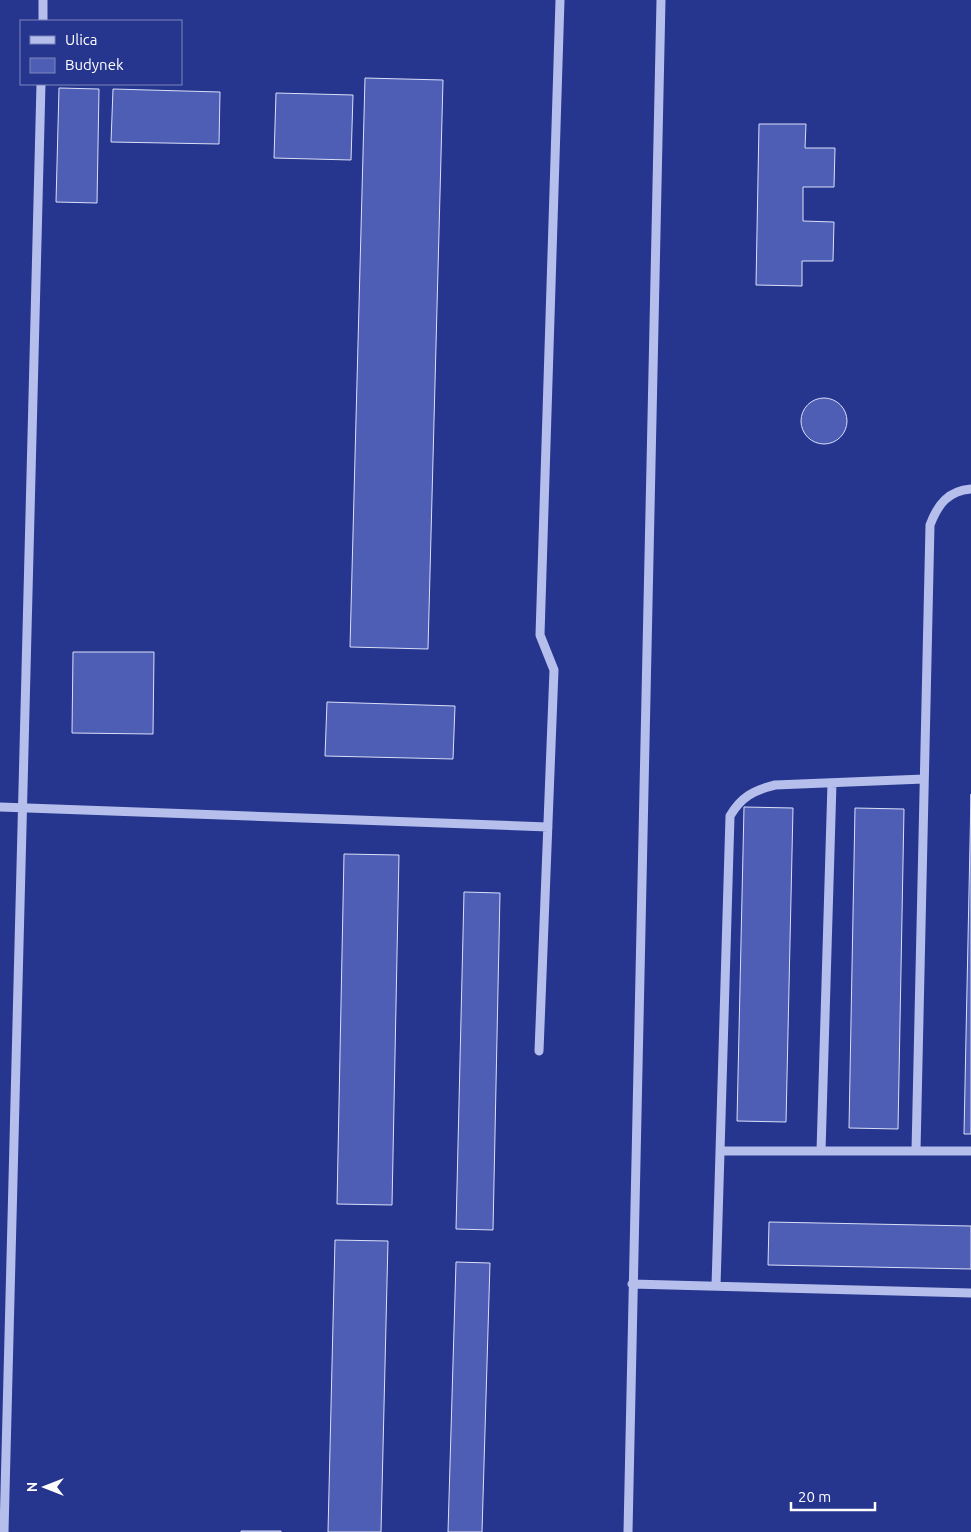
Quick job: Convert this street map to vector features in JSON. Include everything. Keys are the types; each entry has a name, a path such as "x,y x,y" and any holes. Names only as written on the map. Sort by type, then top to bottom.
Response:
{"lane":[{"path":"43,20 44,0"},
{"path":"539,1051 554,670 540,635 560,0"},
{"path":"628,1532 661,0"},
{"path":"4,1532 41,85"},
{"path":"916,1152 930,525 935,511 944,499 956,492 971,489"},
{"path":"716,1286 730,816 737,804 748,795 761,788 774,785 924,779"},
{"path":"821,1151 832,783"},
{"path":"0,806 548,827"},
{"path":"720,1151 971,1151"},
{"path":"632,1284 971,1293"}],"building":[{"path":"365,78 443,80 428,649 350,647"},
{"path":"59,88 99,89 97,203 56,202"},
{"path":"113,89 220,92 219,144 111,142"},
{"path":"276,93 353,95 351,160 274,158"},
{"path":"759,124 806,124 805,148 835,148 834,187 803,187 803,221 834,222 833,261 802,261 802,286 756,285"},
{"path":"829,398 841,404 846,412 846,430 841,438 833,443 819,444 807,438 802,430 801,416 807,404 815,399"},
{"path":"73,652 154,652 153,734 72,733"},
{"path":"327,702 455,706 453,759 325,756"},
{"path":"971,794 971,1134 964,1134"},
{"path":"744,807 793,808 786,1122 737,1121"},
{"path":"855,808 904,809 898,1129 849,1128"},
{"path":"344,854 399,855 392,1205 337,1204"},
{"path":"464,892 500,893 493,1230 456,1229"},
{"path":"769,1222 971,1226 971,1269 768,1265"},
{"path":"335,1240 388,1241 381,1532 328,1532"},
{"path":"456,1262 490,1263 482,1532 448,1532"},
{"path":"281,1531 281,1532 241,1532"}]}
